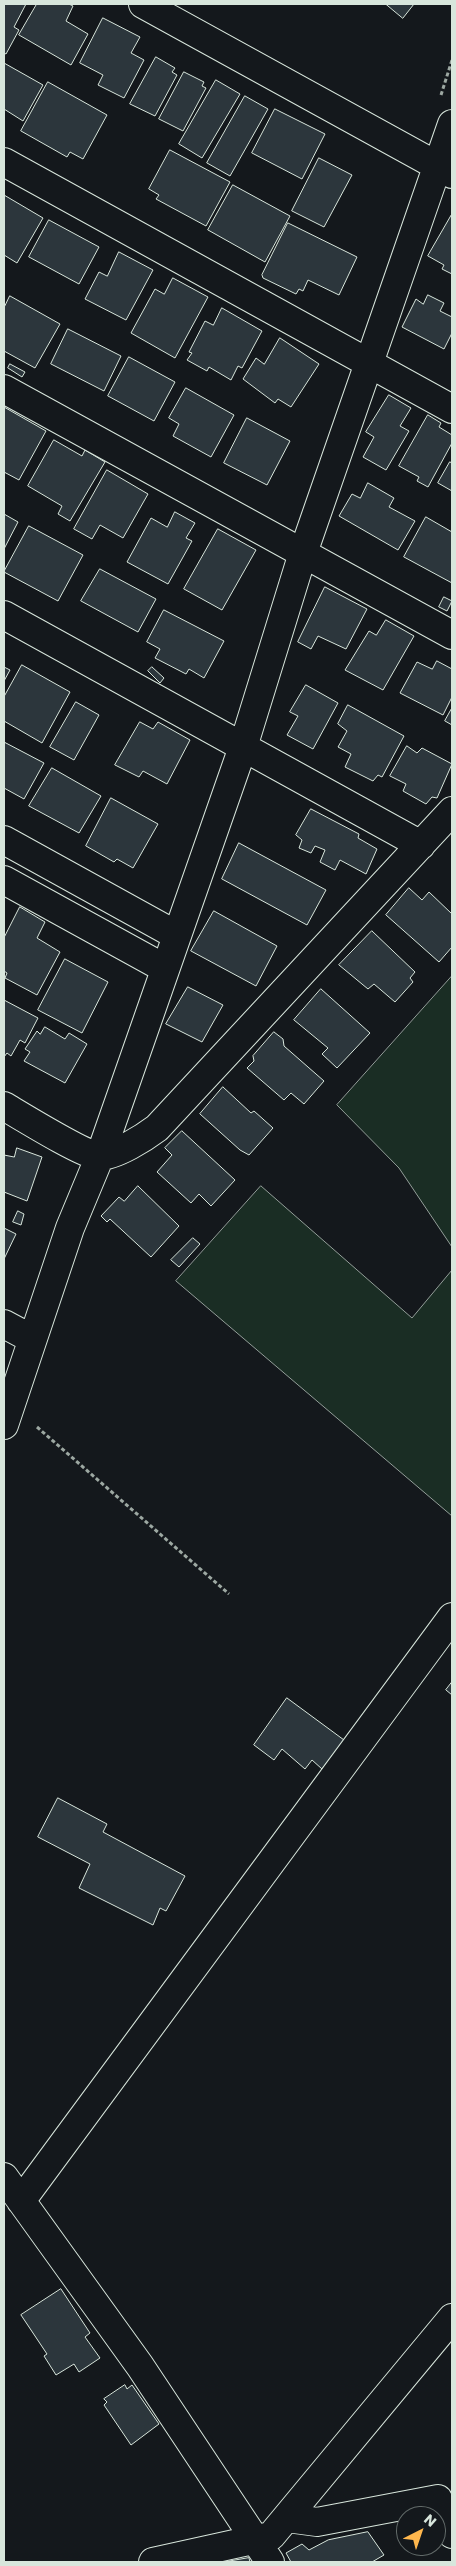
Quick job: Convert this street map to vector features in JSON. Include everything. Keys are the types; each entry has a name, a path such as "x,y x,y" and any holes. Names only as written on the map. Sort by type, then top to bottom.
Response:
{"street":[{"path":"143,4 445,170"},
{"path":"6,1417 70,1228 100,1156 164,968 243,747 304,553 370,363 445,170 452,124"},
{"path":"4,162 452,409"},
{"path":"4,389 452,635"},
{"path":"4,615 421,845"},
{"path":"4,1106 81,1149 100,1156 138,1143 157,1128 452,811"},
{"path":"4,840 176,935"},
{"path":"4,880 164,968"},
{"path":"4,1324 32,1339"},
{"path":"21,2201 452,1617"},
{"path":"4,2177 140,2366 270,2562"},
{"path":"153,2562 254,2538 271,2536 452,2318"},
{"path":"286,2518 317,2522 438,2499 452,2534"}],"path":[{"path":"6,1417 27,1419 229,1594"}],"green space":[{"path":"452,976 452,1247 399,1168 337,1105"},
{"path":"261,1186 412,1318 452,1270 452,1516 176,1281"}],"building":[{"path":"4,4 26,4 14,27 19,30 6,54 4,53"},
{"path":"37,4 69,4 73,6 66,21 88,34 71,65 19,35"},
{"path":"386,4 414,4 403,18"},
{"path":"103,18 140,37 131,53 144,60 124,98 98,85 103,75 80,63"},
{"path":"156,57 175,68 172,72 177,75 155,116 130,104"},
{"path":"4,63 43,85 23,121 4,109"},
{"path":"184,72 204,82 202,86 206,88 183,131 159,119"},
{"path":"216,80 240,94 202,158 179,144"},
{"path":"48,82 107,115 83,159 70,152 67,157 21,131"},
{"path":"245,96 268,109 230,176 207,163"},
{"path":"275,109 325,134 302,179 252,153"},
{"path":"170,150 230,182 206,226 156,199 159,195 149,189"},
{"path":"319,158 352,175 324,227 292,211"},
{"path":"233,185 290,216 265,262 208,230"},
{"path":"4,195 43,218 17,263 4,255"},
{"path":"452,214 452,274 442,269 444,265 428,256"},
{"path":"49,220 99,247 79,284 29,257"},
{"path":"288,223 357,257 339,295 308,280 303,291 299,289 296,294 263,278 262,275"},
{"path":"119,252 153,270 126,320 85,299 99,272 107,276"},
{"path":"173,278 208,297 175,358 131,333 155,289 164,294"},
{"path":"428,295 444,303 440,311 452,317 452,333 444,349 402,327 416,299 423,304"},
{"path":"10,296 60,324 35,368 4,351 4,308"},
{"path":"222,308 262,331 242,368 238,366 231,380 209,367 207,371 187,360 192,353 189,352 205,321 213,325"},
{"path":"68,329 121,356 104,391 51,364"},
{"path":"280,338 319,364 291,407 278,399 275,403 243,379 256,358 264,364"},
{"path":"129,357 175,382 154,421 108,396"},
{"path":"10,364 25,372 22,377 8,368"},
{"path":"186,388 234,415 211,457 173,436 179,424 169,418"},
{"path":"389,395 411,408 400,426 409,431 386,470 363,457 374,437 366,432"},
{"path":"4,407 46,431 19,480 4,472"},
{"path":"428,415 441,423 439,427 452,435 452,443 428,487 417,481 419,477 399,466"},
{"path":"247,418 290,441 267,485 224,463"},
{"path":"54,440 82,456 85,450 105,462 70,521 58,514 62,506 28,486"},
{"path":"450,462 452,463 452,491 438,483"},
{"path":"107,470 148,494 123,538 100,525 92,539 74,529"},
{"path":"368,483 394,498 389,507 415,521 398,550 339,516 352,494 360,498"},
{"path":"175,512 195,523 186,538 192,541 168,584 127,562 151,518 167,527"},
{"path":"4,514 18,522 4,549"},
{"path":"426,517 452,532 452,583 404,557"},
{"path":"29,526 83,555 58,601 4,572"},
{"path":"218,529 256,550 222,610 184,589"},
{"path":"100,569 156,599 138,632 81,601"},
{"path":"325,587 367,609 346,649 318,636 311,649 298,642"},
{"path":"444,597 452,601 447,611 439,607"},
{"path":"164,610 224,641 204,678 189,669 186,674 155,658 160,649 147,642"},
{"path":"386,620 414,636 383,690 345,670 369,631 376,635"},
{"path":"437,661 452,669 452,697 443,715 400,693 417,662 432,669"},
{"path":"22,665 70,692 42,743 4,721 4,697"},
{"path":"4,667 10,670 4,681"},
{"path":"152,667 164,678 160,683 148,671"},
{"path":"306,685 338,703 313,749 287,735 298,716 290,712"},
{"path":"76,702 99,715 74,760 50,747"},
{"path":"348,705 404,736 382,777 378,775 373,781 345,767 351,754 338,747 347,731 338,724"},
{"path":"452,708 452,725 445,721"},
{"path":"140,722 153,729 158,722 190,740 167,784 143,771 139,777 115,765"},
{"path":"4,742 44,763 24,799 4,788"},
{"path":"407,746 417,753 422,748 452,764 437,798 432,797 426,804 403,791 406,784 390,776"},
{"path":"52,768 101,796 79,833 29,806"},
{"path":"111,798 158,824 133,868 117,859 114,862 86,846"},
{"path":"311,809 359,834 358,838 377,849 366,874 340,860 335,870 320,862 325,850 315,846 311,853 299,848 302,840 296,835"},
{"path":"239,843 326,890 307,925 222,879"},
{"path":"409,888 422,900 429,892 452,914 452,947 439,962 386,915"},
{"path":"20,907 45,922 37,938 60,952 37,995 5,978 7,973 4,971 4,938"},
{"path":"214,911 277,946 256,986 191,951"},
{"path":"372,931 415,972 410,978 413,982 395,1002 374,984 368,989 339,965"},
{"path":"65,959 108,982 82,1033 38,1010"},
{"path":"188,987 223,1005 202,1042 166,1024"},
{"path":"321,989 370,1033 337,1068 322,1054 328,1048 294,1020"},
{"path":"4,1000 38,1018 25,1043 20,1040 11,1056 7,1053 4,1057"},
{"path":"45,1027 65,1039 69,1033 87,1044 65,1083 24,1061 30,1052 25,1049 37,1031 40,1034"},
{"path":"274,1032 283,1039 284,1046 324,1081 304,1104 291,1093 284,1100 247,1068 254,1061 253,1056"},
{"path":"223,1087 251,1113 254,1111 273,1128 249,1155 240,1150 200,1114"},
{"path":"182,1131 235,1180 211,1206 199,1194 191,1203 157,1172 172,1155 165,1148"},
{"path":"17,1148 42,1157 27,1201 4,1192 4,1155 14,1157"},
{"path":"138,1186 179,1226 151,1257 110,1219 107,1222 101,1216 119,1197 124,1201"},
{"path":"18,1211 24,1214 21,1225 13,1222"},
{"path":"4,1228 16,1234 4,1259"},
{"path":"193,1238 200,1244 179,1267 171,1260"},
{"path":"452,1682 452,1695 446,1690"},
{"path":"287,1698 344,1740 322,1769 312,1760 305,1769 282,1749 274,1760 254,1745"},
{"path":"58,1798 107,1824 103,1832 185,1876 166,1911 160,1908 153,1925 79,1888 90,1864 38,1837"},
{"path":"61,2289 90,2333 85,2337 100,2358 79,2372 74,2364 56,2375 44,2356 47,2354 21,2315"},
{"path":"125,2385 127,2389 132,2385 159,2424 131,2445 104,2405 107,2402 104,2399"},
{"path":"368,2532 384,2555 372,2562 291,2562 286,2553 302,2544 309,2550 328,2540"},
{"path":"249,2558 250,2562 224,2562"}]}
